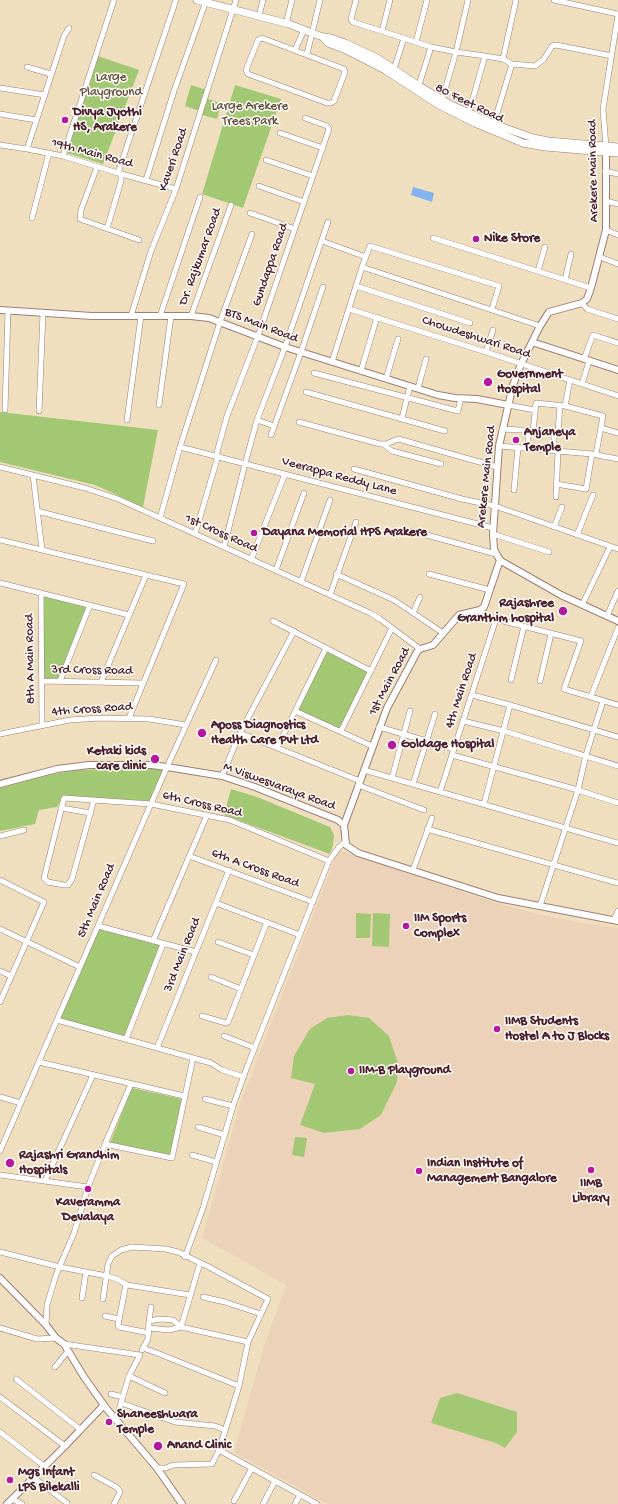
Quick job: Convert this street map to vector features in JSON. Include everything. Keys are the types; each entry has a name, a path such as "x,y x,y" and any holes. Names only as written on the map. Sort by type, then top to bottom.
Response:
{"main road":[{"name":"80 Feet Road","path":"197,0 206,1 259,16 345,43 377,58 394,69 439,105 493,127"},
{"name":"80 Feet Road","path":"323,37 328,43 344,49 418,88 469,112 523,143 535,142 606,150 618,153"},
{"name":"80 Feet Road","path":"606,150 618,147"}],"street":[{"path":"63,156 114,0"},
{"path":"107,229 121,181 119,174 176,0"},
{"name":"Kaveri Road","path":"132,316 151,251 176,189 236,0"},
{"path":"259,16 263,0"},
{"path":"286,24 292,0"},
{"path":"307,54 320,0"},
{"path":"356,0 352,21 416,42 456,52 503,59 512,64 535,66 538,65 547,55 552,46 556,45 612,56"},
{"path":"382,31 390,0"},
{"path":"416,42 427,0"},
{"path":"442,100 456,52 468,0"},
{"path":"503,59 516,0"},
{"path":"554,0 618,15"},
{"path":"146,180 174,91 206,1"},
{"name":"Arekere Main Road","path":"498,557 493,545 497,467 502,429 513,385 521,364 540,326 549,312 582,303 587,299 592,288 606,230 606,150 603,109 612,56 616,45 618,15"},
{"path":"27,149 64,36 69,28"},
{"path":"295,50 304,30"},
{"path":"260,38 295,50 345,70 333,103 327,103 247,73 246,70 260,38"},
{"path":"394,69 404,38"},
{"path":"418,88 431,46"},
{"path":"469,112 485,56"},
{"path":"493,127 512,64"},
{"path":"28,67 51,74"},
{"path":"0,88 44,95"},
{"path":"0,114 36,120"},
{"name":"Gundappa Road","path":"195,534 227,416 258,337 329,129 327,126 305,118"},
{"path":"280,133 323,148"},
{"name":"19th Main Road","path":"0,145 63,156 119,174 176,189"},
{"path":"32,218 49,153"},
{"path":"266,160 313,176"},
{"path":"97,167 81,210 80,219 139,240"},
{"path":"605,171 618,174"},
{"path":"259,186 304,202"},
{"path":"160,316 200,197"},
{"path":"606,201 618,204"},
{"name":"Dr. Rajkumar Road","path":"191,316 231,205"},
{"path":"250,213 295,228"},
{"path":"224,547 257,420 285,347 328,222"},
{"path":"606,230 618,235"},
{"path":"160,518 180,447 220,322 252,234"},
{"path":"432,238 592,288"},
{"path":"322,241 366,257"},
{"path":"332,362 370,246 499,286 492,309"},
{"path":"538,271 544,247"},
{"path":"565,280 572,254"},
{"path":"600,257 618,264"},
{"path":"362,267 540,326"},
{"path":"356,286 470,323"},
{"path":"271,435 323,287"},
{"path":"582,303 587,309 618,319"},
{"name":"Chowdeshwari Road","path":"349,309 486,352 618,396"},
{"name":"BTS Main Road","path":"0,310 92,316 191,316 210,318 285,347 386,379 444,396 477,399 508,406"},
{"path":"5,410 8,311"},
{"path":"39,411 42,313"},
{"path":"127,420 141,316"},
{"path":"159,405 171,316"},
{"path":"361,371 377,318"},
{"path":"486,352 493,330"},
{"path":"582,384 593,335 618,343"},
{"path":"386,379 398,339"},
{"path":"532,342 618,370"},
{"path":"418,388 426,359"},
{"path":"314,373 458,411 461,398"},
{"path":"502,429 558,432 562,405 570,380"},
{"path":"402,418 410,386"},
{"path":"306,392 445,430"},
{"path":"528,448 536,403 562,405 603,416 586,489 556,484"},
{"path":"508,406 535,410"},
{"path":"257,420 274,426"},
{"path":"299,422 383,444 392,450 441,464"},
{"path":"601,428 618,432"},
{"path":"554,432 556,450 556,497"},
{"path":"383,444 398,439 497,467"},
{"path":"499,446 594,454 618,459"},
{"name":"Veerappa Reddy Lane","path":"180,447 493,531 549,552"},
{"path":"514,490 518,448"},
{"name":"1st Cross Road","path":"0,467 100,492 370,613 420,649"},
{"path":"354,469 462,499 495,506 618,549"},
{"path":"251,560 285,474"},
{"path":"33,475 42,550"},
{"path":"276,570 304,492"},
{"path":"577,535 593,495"},
{"path":"301,582 330,500"},
{"path":"554,527 562,507"},
{"path":"37,511 153,541"},
{"path":"330,595 336,574 356,522"},
{"path":"412,531 498,557 541,584 618,621"},
{"path":"0,540 184,584 142,683 129,718"},
{"path":"582,605 610,546"},
{"path":"498,557 490,590 485,604 480,610 485,615 496,619 580,641 564,689 618,705"},
{"path":"336,574 394,600 443,633"},
{"path":"429,574 490,590"},
{"path":"101,682 146,575"},
{"path":"0,583 129,615"},
{"path":"607,616 618,591"},
{"name":"8th A Main Road","path":"41,593 42,725"},
{"path":"413,613 420,597"},
{"path":"60,681 90,605"},
{"name":"1st Main Road","path":"344,825 379,726 391,698 417,652 420,649 433,645 459,615 480,610"},
{"name":"4th Main Road","path":"440,792 496,619"},
{"path":"273,621 371,671"},
{"path":"511,680 524,626"},
{"path":"341,731 392,628"},
{"path":"591,696 618,628"},
{"path":"222,776 240,733 294,631"},
{"path":"540,681 551,634"},
{"path":"277,748 326,648"},
{"name":"5th Main Road","path":"0,1151 167,766 216,660"},
{"name":"3rd Cross Road","path":"42,681 142,683"},
{"path":"472,695 618,737"},
{"path":"540,906 578,790 586,755 603,701"},
{"path":"484,804 510,705"},
{"path":"295,711 372,746"},
{"path":"392,778 410,711"},
{"path":"413,784 435,714"},
{"name":"4th Cross Road","path":"0,734 42,725 78,720 129,718 159,720 186,725"},
{"path":"463,721 504,731 618,766"},
{"path":"379,726 454,750"},
{"path":"240,733 424,810"},
{"path":"452,755 578,790 618,803"},
{"name":"M Viswesvaraya Road","path":"0,784 73,766 123,764 167,766 222,776 331,817 344,825 344,843"},
{"path":"364,770 618,843"},
{"name":"6th Cross Road","path":"61,808 64,798 151,804 207,815 230,820 329,861"},
{"path":"91,813 61,808 44,878 48,882 64,885 68,884 72,880 91,813 94,800"},
{"path":"153,941 207,815"},
{"path":"413,870 432,818"},
{"path":"428,829 618,883"},
{"path":"0,836 24,830"},
{"path":"185,1257 203,1208 233,1106 244,1076 329,861 339,847 344,843 358,853 498,898 616,920 618,911"},
{"name":"6th A Cross Road","path":"189,856 313,902"},
{"name":"3rd Main Road","path":"157,1048 229,870"},
{"path":"0,880 44,902 0,1002"},
{"path":"216,903 300,935"},
{"path":"202,1016 226,1023 228,1022 267,922"},
{"path":"98,926 196,952"},
{"path":"0,929 80,967"},
{"path":"218,942 254,955"},
{"path":"126,1039 163,944"},
{"path":"0,971 12,976"},
{"path":"210,977 241,989"},
{"path":"57,1020 211,1063 222,1070 244,1076"},
{"path":"224,1036 255,1048"},
{"path":"105,1144 172,1158 193,1058"},
{"path":"39,1062 184,1096"},
{"path":"46,1181 93,1074"},
{"path":"46,1325 47,1305 56,1275 74,1233 88,1187 131,1084"},
{"path":"0,1097 21,1103"},
{"path":"205,1099 233,1106"},
{"path":"198,1127 225,1135"},
{"path":"192,1155 216,1162"},
{"path":"0,1175 88,1187"},
{"path":"103,1299 108,1264 112,1256 121,1250 132,1247 166,1249 178,1252 268,1299 248,1342 239,1386 216,1459 210,1465 179,1464 166,1468 157,1468"},
{"path":"0,1252 60,1267 107,1276 126,1284 190,1295"},
{"path":"181,1327 200,1263"},
{"path":"82,1298 86,1272"},
{"path":"0,1278 46,1325 56,1338 64,1344 104,1405 157,1468 182,1504"},
{"path":"126,1284 118,1325 121,1328 169,1330 181,1327 248,1342"},
{"path":"203,1297 225,1302 261,1314"},
{"path":"116,1420 129,1376 148,1339 151,1307"},
{"path":"104,1316 119,1319"},
{"path":"149,1321 160,1319 173,1320 181,1327"},
{"path":"0,1328 37,1339 56,1338"},
{"path":"64,1344 140,1355"},
{"path":"143,1348 239,1386"},
{"path":"55,1367 68,1351"},
{"path":"129,1376 165,1393"},
{"path":"16,1379 81,1430"},
{"path":"110,1394 175,1422 214,1426 225,1430"},
{"path":"0,1397 66,1446"},
{"path":"7,1504 66,1446 104,1405"},
{"path":"0,1432 44,1466"},
{"path":"219,1450 317,1504"},
{"path":"234,1501 252,1468"},
{"path":"94,1475 119,1490 120,1492 114,1504"},
{"path":"33,1477 67,1503"},
{"path":"263,1504 275,1481"},
{"path":"295,1504 300,1495"},
{"path":"175,1504 178,1498"},
{"path":"12,1499 22,1504"}],"shaded area":[{"name":"Indian Institute of Management Bangalore","path":"338,850 493,902 537,914 582,923 618,928 618,1504 327,1504 234,1452 263,1349 286,1285 202,1238 240,1104"}],"green space":[{"name":"Large Playground","path":"98,56 139,70 103,164 67,153"},
{"path":"191,85 210,91 208,99 221,103 217,119 199,114 200,111 185,106"},
{"name":"Large Arekere Trees Park","path":"235,85 281,99 243,208 202,194"},
{"path":"0,412 158,430 143,507 95,485 0,462"},
{"path":"41,593 90,605 60,681 42,681"},
{"path":"326,648 371,671 341,731 295,711"},
{"path":"163,769 150,801 62,796 57,807 39,810 35,824 0,831 0,788 53,774 81,770"},
{"path":"231,789 257,797 330,827 334,835 330,854 224,815"},
{"path":"356,913 371,914 370,938 356,938"},
{"path":"373,913 390,914 389,947 372,946"},
{"path":"98,926 163,944 126,1039 57,1020"},
{"path":"348,1015 369,1018 389,1036 398,1063 397,1082 381,1115 360,1129 324,1133 300,1125 315,1084 291,1078 294,1056 310,1029 327,1018"},
{"path":"132,1088 182,1099 171,1155 110,1143"},
{"path":"295,1137 307,1138 304,1157 292,1155"},
{"path":"457,1393 517,1412 517,1432 505,1448 496,1443 431,1423 440,1398"}],"water":[{"path":"413,187 434,193 432,202 411,195"}],"place":[{"name":"Divya Jyothi HS, Arakere","path":"65,120"},
{"name":"Nike Store","path":"476,239"},
{"name":"Government Hospital","path":"488,382"},
{"name":"Anjaneya Temple","path":"516,440"},
{"name":"Dayana Memorial HPS Arakere","path":"254,533"},
{"name":"Rajashree Granthim hospital","path":"563,611"},
{"name":"Aposs Diagnostics Health Care Pvt Ltd","path":"202,733"},
{"name":"Goldage Hospital","path":"392,745"},
{"name":"Ketaki kids care clinic","path":"155,759"},
{"name":"IIM Sports Complex","path":"406,926"},
{"name":"IIMB Students Hostel A to J Blocks","path":"497,1029"},
{"name":"IIM-B Playground","path":"351,1071"},
{"name":"Rajashri Grandhim Hospitals","path":"10,1163"},
{"name":"IIMB Library","path":"591,1170"},
{"name":"Indian Institute of Management Bangalore","path":"419,1171"},
{"name":"Kaveramma Devalaya","path":"88,1189"},
{"name":"Shaneeshwara Temple","path":"109,1422"},
{"name":"Anand Clinic","path":"158,1446"},
{"name":"Mgs Infant LPS Bilekalli","path":"10,1480"}]}
